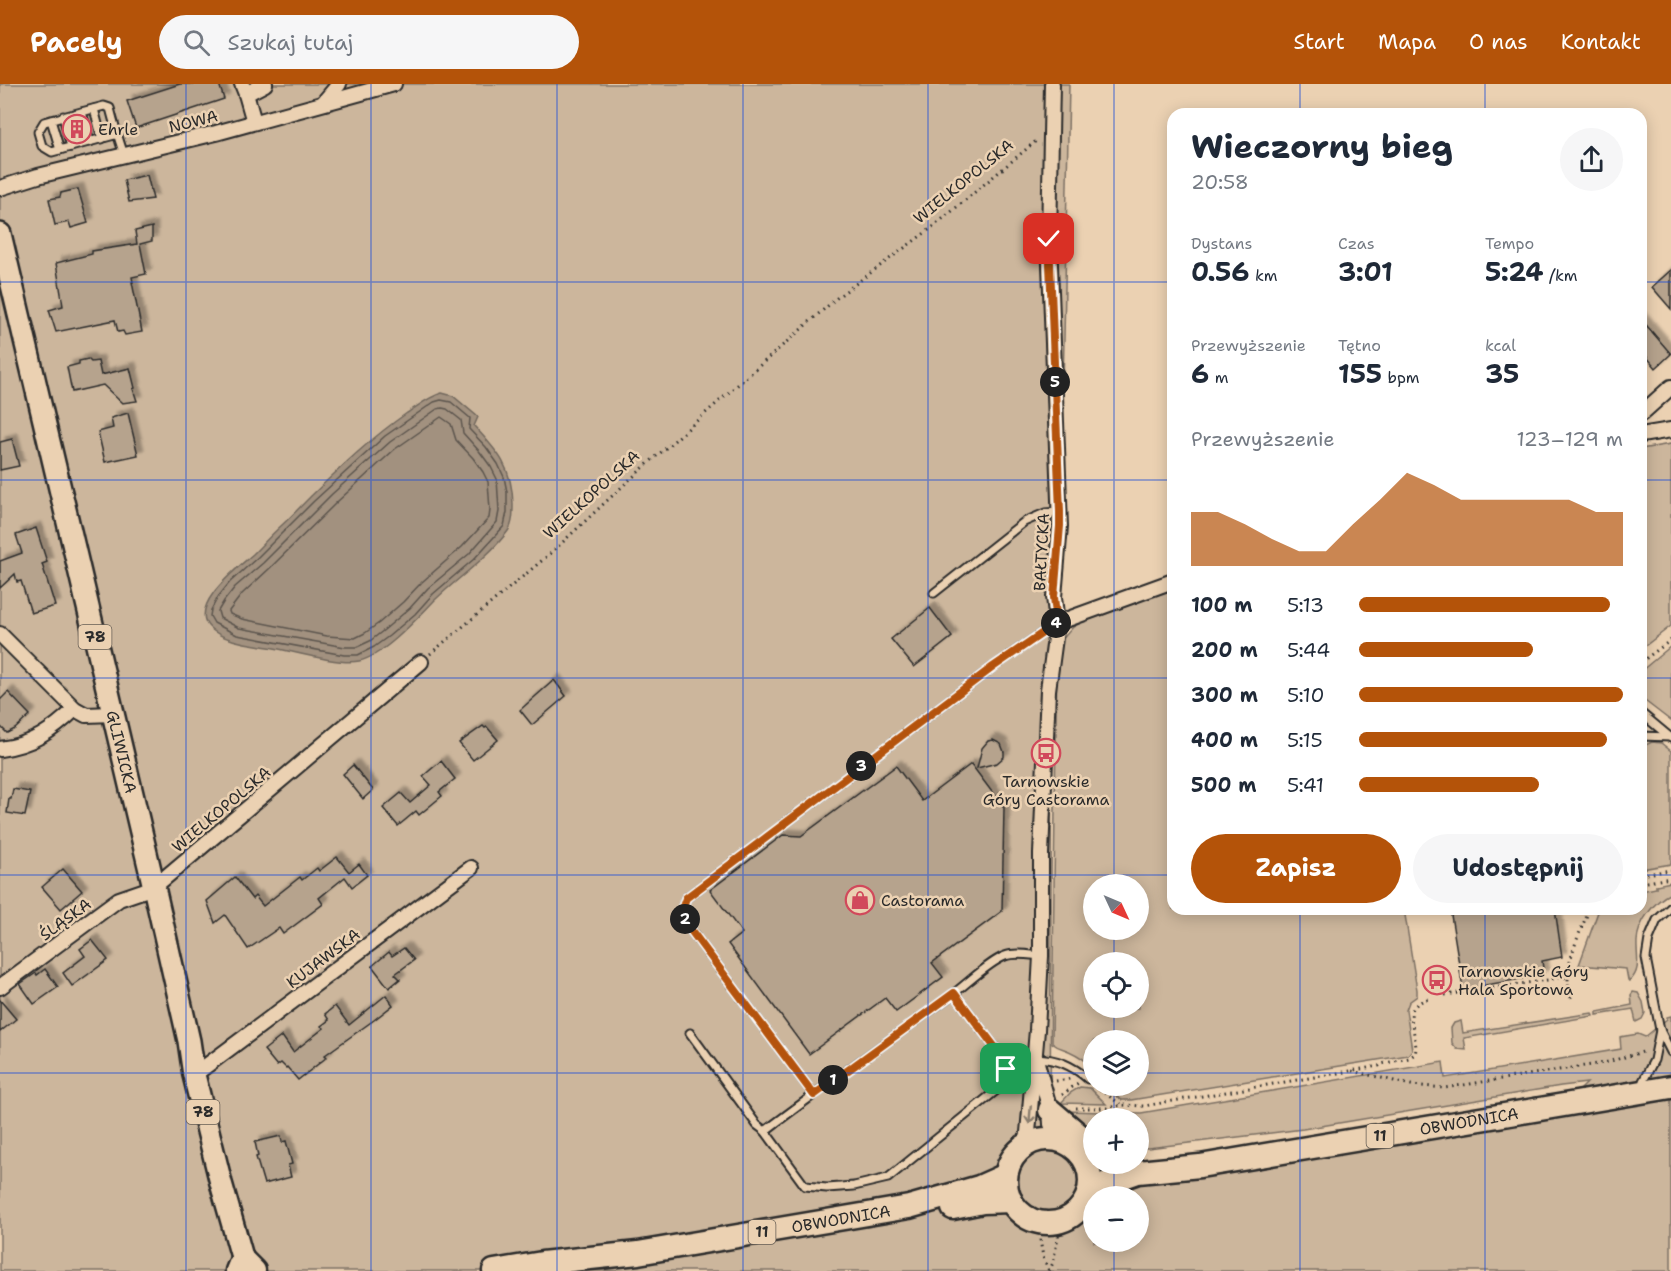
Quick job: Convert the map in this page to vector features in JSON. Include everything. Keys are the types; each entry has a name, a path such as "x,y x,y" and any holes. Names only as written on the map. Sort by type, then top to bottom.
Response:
{"highway":[{"name":"OBWODNICA","path":"1149,1157 1258,1146 1671,1077"},
{"name":"OBWODNICA","path":"1098,1186 1138,1172 1200,1166 1671,1087"},
{"path":"1062,1109 1083,1138"},
{"path":"1083,1153 1058,1140 1042,1139 1027,1144 1010,1163 1006,1175 1006,1189 1011,1202 1023,1215 1037,1222 1061,1221 1083,1205"},
{"name":"OBWODNICA","path":"494,1271 638,1252 909,1207 979,1187 1006,1175"},
{"name":"OBWODNICA","path":"592,1271 983,1202 1011,1202"}],"main road":[{"name":"GLIWICKA","path":"0,234 154,887 189,1041 194,1075 245,1268"}],"street":[{"path":"254,122 244,89 266,84"},
{"path":"323,103 339,84"},
{"name":"NOWA","path":"0,188 38,176 124,156 394,84"},
{"name":"BAŁTYCKA","path":"1027,1144 1036,1058 1048,690 1057,623 1054,597 1060,526 1049,239 1052,84"},
{"path":"1647,409 1671,387"},
{"path":"1647,434 1671,430"},
{"path":"1057,623 1167,583"},
{"path":"0,634 75,709 86,715 113,714"},
{"name":"WIELKOPOLSKA","path":"154,887 421,662"},
{"path":"0,749 21,746 36,739 75,709"},
{"name":"KUJAWSKA","path":"194,1075 471,868"},
{"name":"ŚLĄSKA","path":"0,987 119,900 154,887"},
{"name":"BAŁTYCKA","path":"1036,1058 1062,1109 1051,1124 1058,1140"}],"lane":[{"path":"118,134 52,152 42,146 38,132 44,122 104,106 110,108 118,134 124,156"},
{"path":"94,109 102,138"},
{"path":"82,112 90,141"},
{"path":"63,116 71,147"},
{"path":"51,120 60,150"},
{"path":"934,593 1024,522 1045,513 1060,512"},
{"path":"814,1095 687,925 681,912 686,898 993,667 1057,623"},
{"path":"1647,718 1671,737"},
{"path":"1647,736 1671,737"},
{"path":"1671,907 1657,920 1648,939 1646,958 1660,1030 1671,1052"},
{"path":"765,1131 994,962 1005,956 1018,954 1041,956"},
{"path":"690,1033 805,1186 826,1188 854,1186 888,1178 1003,1084 1006,1069 1003,1058 954,993"},
{"path":"1643,1081 1654,1060 1660,1030"},
{"path":"1036,1058 1051,1059 1083,1075"}],"path":[{"name":"WIELKOPOLSKA","path":"421,662 551,553 626,483 839,296 933,227 1051,129"},
{"path":"1647,658 1671,640"},
{"path":"1647,874 1671,870"},
{"path":"1647,882 1671,878"},
{"path":"1571,998 1568,977 1575,944 1587,915"},
{"path":"1446,995 1568,977"},
{"path":"1083,1081 1060,1097 1062,1109 1107,1108 1122,1105 1144,1106 1379,1066 1409,1058 1415,1054 1412,1009 1416,1003 1432,998"},
{"path":"1351,1070 1411,1085 1444,1089 1604,1063 1642,1052"},
{"path":"1109,1096 1122,1105"},
{"path":"1049,1271 1053,1263 1061,1221"},
{"path":"1037,1222 1043,1257 1049,1271"}],"shaded area":[{"path":"0,84 1069,84 1061,490 1052,663 1050,1151 1061,1154 1069,1160 1079,1179 1107,1174 1149,1174 1149,1167 1580,1090 1587,1083 1303,1129 1149,1148 1149,1112 1443,1062 1445,1078 1621,1049 1620,1037 1638,1034 1645,1037 1671,1016 1671,1271 0,1271"},
{"path":"1671,444 1671,626 1647,644 1647,448"},
{"path":"1167,591 1167,915 1405,915 1417,990 1417,996 1409,1002 1406,1010 1412,1050 1408,1055 1131,1100 1122,1100 1116,1096 1149,1096 1149,1030 1083,1030 1083,1059 1052,1043 1057,654 1059,643 1073,627 1080,623"},
{"path":"1671,646 1671,721 1647,703 1647,666"},
{"path":"1652,742 1661,743 1671,751 1671,864 1647,868 1647,744"},
{"path":"1671,882 1671,893 1659,901 1647,915 1647,890 1656,888 1656,885"},
{"path":"1597,915 1647,915 1638,934 1637,967 1630,981 1626,969 1579,965"},
{"path":"1633,992 1638,993 1643,1002 1645,1013 1642,1019 1636,1022 1633,1009 1597,1015 1597,1012 1632,1005"},
{"path":"1592,1013 1593,1016 1464,1038 1466,1050 1457,1049 1452,1043 1451,1028 1454,1023 1461,1021 1463,1033"},
{"path":"1083,1087 1083,1096 1098,1096 1106,1104 1061,1103 1070,1093"},
{"path":"1066,1111 1083,1111 1083,1127"}],"water":[{"path":"442,393 453,396 478,417 474,426 497,453 507,470 512,491 512,522 508,531 492,550 436,599 390,644 369,658 359,661 329,660 240,642 224,637 210,628 205,619 205,609 210,598 227,577 369,442 419,405"}],"building":[{"path":"180,84 219,84 224,99 136,128 127,101"},
{"path":"78,120 83,136 75,139 71,123"},
{"path":"147,175 153,199 129,202 124,180"},
{"path":"78,189 88,223 71,228 69,222 55,225 49,199"},
{"path":"152,227 152,241 140,244 146,274 132,277 142,332 125,335 123,331 118,332 115,320 56,332 49,310 63,306 56,263 92,254 92,251 137,244 135,231"},
{"path":"1671,270 1671,309 1652,287"},
{"path":"1647,326 1671,354 1656,368 1647,357"},
{"path":"88,359 91,362 98,361 101,375 130,368 137,401 122,403 103,385 72,392 67,367"},
{"path":"128,413 138,455 105,462 98,432 113,428 111,418"},
{"path":"12,439 19,466 0,470 0,442"},
{"path":"36,528 47,562 42,564 55,606 31,613 21,581 17,582 15,574 0,588 0,561 22,553 16,535"},
{"path":"930,608 952,637 914,667 891,639"},
{"path":"554,680 566,696 532,725 520,710"},
{"path":"8,692 30,715 7,733 0,726 0,700"},
{"path":"483,726 487,727 498,740 473,760 459,743"},
{"path":"993,740 1001,744 1004,757 997,763 977,768 982,748 988,741"},
{"path":"441,761 455,779 439,792 442,796 419,815 416,811 398,826 383,808 401,793 410,803 431,785 423,776"},
{"name":"Castorama","path":"971,764 1004,808 1002,911 932,963 943,977 896,1012 885,998 809,1054 728,944 742,933 710,890 783,835 801,836 896,766 922,801"},
{"path":"353,765 373,790 363,799 343,774"},
{"path":"13,789 30,792 25,816 7,813"},
{"path":"337,857 349,872 359,864 367,875 352,887 345,877 319,898 323,904 283,934 279,928 248,949 225,915 215,923 207,901 235,877 252,899 255,896 263,906 300,877 302,880 317,868 319,871"},
{"path":"63,869 82,891 61,909 42,887"},
{"path":"1451,915 1556,915 1562,957 1542,961 1544,975 1463,989"},
{"path":"92,940 108,960 72,986 63,973 85,956 80,949"},
{"path":"404,948 414,960 395,974 400,979 389,988 372,966 389,952 392,956"},
{"path":"45,969 58,987 34,1004 20,984"},
{"path":"386,995 393,1005 325,1055 327,1057 298,1080 281,1063 277,1066 264,1050 282,1036 293,1052 324,1028 321,1026 329,1020 325,1014 335,1006 349,1025"},
{"path":"0,1000 16,1019 0,1032"},
{"path":"281,1136 282,1142 286,1141 292,1164 288,1165 291,1177 264,1184 256,1157 258,1156 255,1142"}],"place":[{"name":"Ehrle","path":"77,129"},
{"name":"Tarnowskie Góry Castorama","path":"1046,753"},
{"name":"Castorama","path":"860,900"},
{"name":"Tarnowskie Góry Hala Sportowa","path":"1437,980"}],"route":[{"path":"1006,1069 1003,1058 954,993 814,1095 687,925 681,912 686,898 993,667 1057,623 1054,597 1060,512 1049,239"}]}
